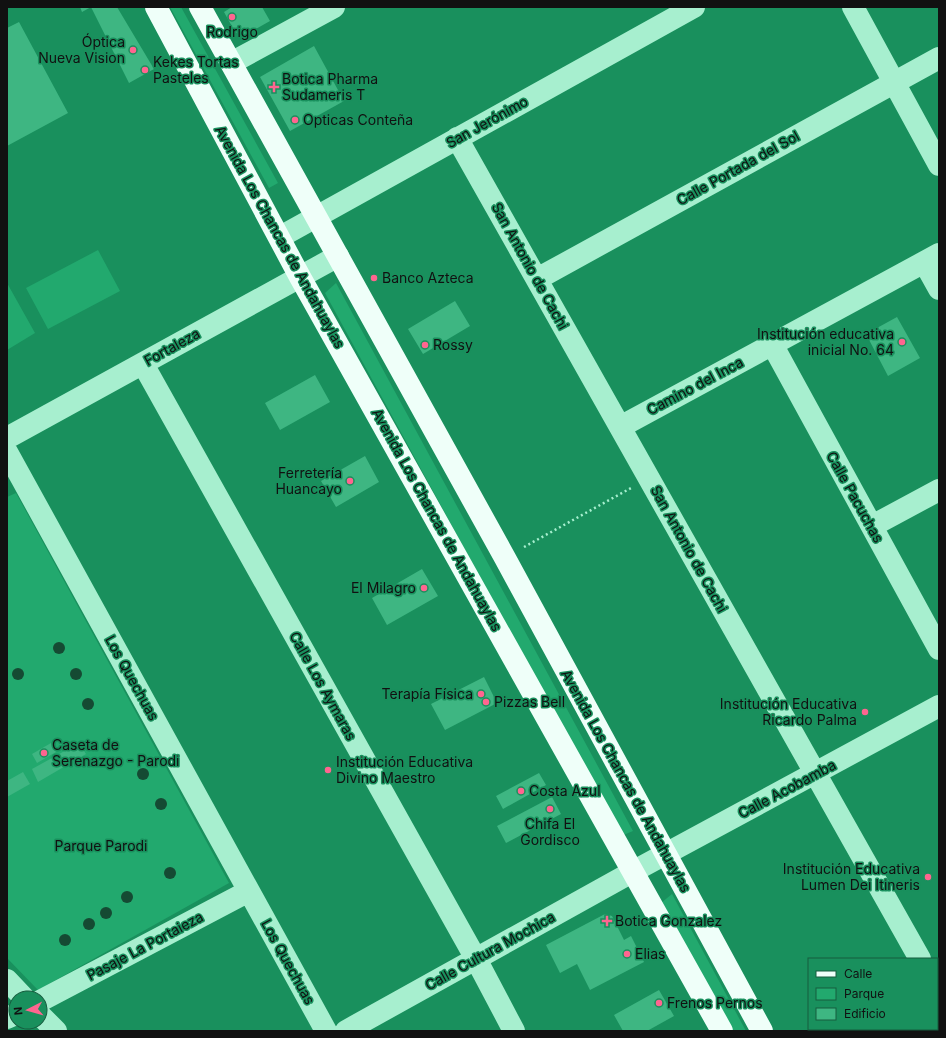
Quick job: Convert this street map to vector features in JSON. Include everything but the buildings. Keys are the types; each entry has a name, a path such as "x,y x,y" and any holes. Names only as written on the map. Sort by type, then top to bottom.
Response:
{"main road":[{"name":"Avenida Los Chancas de Andahuaylas","path":"156,7 300,277 634,871 722,1031"},
{"name":"Avenida Los Chancas de Andahuaylas","path":"200,7 317,217 762,1031"}],"street":[{"path":"231,63 334,7"},
{"name":"San Jerónimo","path":"280,237 694,7"},
{"path":"853,7 939,165"},
{"name":"Calle Portada del Sol","path":"537,279 939,58"},
{"name":"San Antonio de Cachi","path":"458,138 919,958"},
{"name":"Fortaleza","path":"7,438 338,256"},
{"path":"932,258 939,289"},
{"name":"Camino del Inca","path":"620,427 932,258"},
{"name":"Calle Pacuchas","path":"772,344 939,649"},
{"name":"Calle Los Aymaras","path":"143,364 476,959 514,1031"},
{"name":"Los Quechuas","path":"7,452 326,1031"},
{"path":"872,526 939,490"},
{"name":"Calle Acobamba","path":"634,871 939,706"},
{"name":"Calle Cultura Mochica","path":"346,1031 634,871"},
{"name":"Pasaje La Portaieza","path":"48,997 249,891"},
{"path":"7,980 16,990"},
{"path":"48,1023 56,1031"}],"path":[{"path":"522,548 649,478"}],"green space":[{"path":"170,7 181,7 278,183 269,188"},
{"path":"98,250 120,291 48,329 26,288"},
{"path":"7,283 35,333 7,350"},
{"path":"336,283 633,831 621,836 325,293"},
{"name":"Parque Parodi","path":"16,493 229,883 38,990 7,958 7,497"},
{"path":"672,894 746,1031 731,1031 661,903"}],"place":[{"name":"Rodrigo","path":"232,17"},
{"name":"Óptica Nueva Vision","path":"133,50"},
{"name":"Kekes Tortas Pasteles","path":"145,70"},
{"name":"Botica Pharma Sudameris T","path":"274,87"},
{"name":"Opticas Conteña","path":"295,120"},
{"name":"Banco Azteca","path":"374,278"},
{"name":"Institución educativa inicial No. 64","path":"902,342"},
{"name":"Rossy","path":"425,345"},
{"name":"Ferretería Huancayo","path":"350,481"},
{"name":"El Milagro","path":"424,588"},
{"name":"Terapía Física","path":"481,694"},
{"name":"Pizzas Bell","path":"486,702"},
{"name":"Institución Educativa Ricardo Palma","path":"865,712"},
{"name":"Caseta de Serenazgo - Parodi","path":"44,753"},
{"name":"Institución Educativa Divino Maestro","path":"328,770"},
{"name":"Costa Azul","path":"521,791"},
{"name":"Chifa El Gordisco","path":"550,809"},
{"name":"Institución Educativa Lumen Dei Itineris","path":"928,877"},
{"name":"Botica Gonzalez","path":"607,921"},
{"name":"Elias","path":"627,954"},
{"name":"Frenos Pernos","path":"659,1003"}]}
